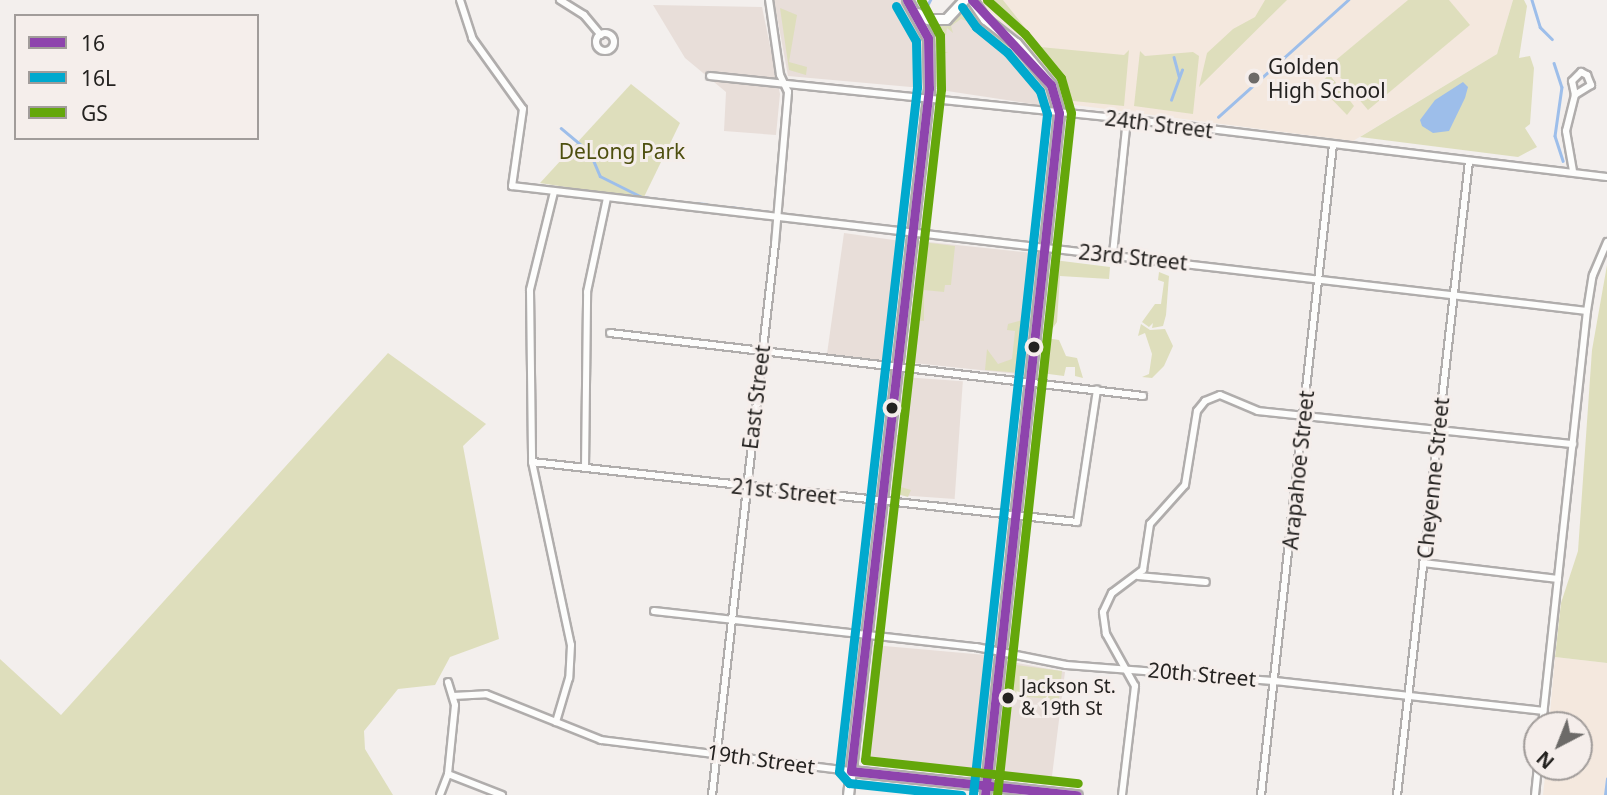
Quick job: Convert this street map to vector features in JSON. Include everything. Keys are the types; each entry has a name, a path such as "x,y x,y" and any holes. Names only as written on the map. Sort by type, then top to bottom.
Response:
{"main road":[{"path":"849,795 928,100 931,52 907,0"},
{"path":"913,10 938,20 954,14 964,0"},
{"path":"972,0 985,19 1016,43 1051,86 1059,113 985,791"},
{"name":"19th Street","path":"851,771 985,791 1077,795"}],"street":[{"name":"23rd Street","path":"460,0 472,38 523,109 512,187 1113,254 1587,311"},
{"path":"560,0 591,20 601,34"},
{"name":"East Street","path":"712,795 777,218 785,84 769,0"},
{"name":"24th Street","path":"710,76 1126,119 1607,177"},
{"path":"1573,171 1566,131 1575,95"},
{"path":"1113,254 1126,119"},
{"name":"Arapahoe Street","path":"1261,795 1276,681 1333,145"},
{"name":"Cheyenne Street","path":"1397,795 1469,161"},
{"path":"554,192 530,290 532,462 571,645 569,678 556,722"},
{"path":"585,467 587,292 607,198"},
{"path":"1543,711 1587,311 1593,275 1607,242"},
{"path":"610,333 1143,396"},
{"name":"21st Street","path":"532,462 1077,522 1097,390"},
{"path":"1122,795 1135,685 1128,667 1106,634 1103,612 1112,593 1138,576 1145,563 1150,524 1185,485 1197,411 1205,401 1220,395 1258,411 1573,444"},
{"path":"1423,563 1558,579"},
{"path":"1138,576 1206,582"},
{"name":"20th Street","path":"654,611 866,634 1000,652 1066,665 1128,667 1276,681 1543,711"},
{"path":"440,795 448,774 453,696 448,682"},
{"name":"19th Street","path":"453,696 486,694 601,740 851,771"},
{"path":"448,774 502,795"}],"shaded area":[{"path":"774,0 901,0 920,32 925,61 922,88 788,76"},
{"name":"Golden High School","path":"978,0 1513,0 1497,54 1353,141 1075,105 1066,108 1061,91 1030,50"},
{"path":"653,5 762,7 780,94 776,135 724,131 726,92 685,58"},
{"path":"968,5 1030,67 1051,95 1052,107 934,89 936,49 928,24 950,22"},
{"path":"844,233 904,241 887,362 827,354"},
{"path":"919,241 1038,254 1026,375 906,362"},
{"path":"903,377 963,381 955,499 895,495"},
{"path":"873,645 995,656 984,772 863,762"},
{"path":"1555,657 1607,663 1607,795 1543,795 1544,781 1593,781 1593,711 1550,711"},
{"path":"1006,661 1065,672 1051,784 998,777 993,772"}],"green space":[{"path":"983,0 1003,0 1040,47 1124,55 1129,50 1124,106 1073,101 1029,42"},
{"path":"1265,0 1287,0 1199,87 1207,53 1233,29 1255,17"},
{"path":"1408,0 1449,0 1470,25 1368,110 1330,65"},
{"path":"1513,0 1524,0 1527,6 1519,58 1530,56 1534,68 1530,124 1525,128 1537,147 1518,157 1360,137 1497,54"},
{"path":"780,8 797,15 789,62 807,67 806,75 789,70"},
{"path":"969,9 1013,47 997,48 1000,42 983,29 979,34 979,26 961,19 951,26 953,33 947,28 946,35 938,37 941,52 948,52 941,55 939,82 946,85 933,85 936,49 930,28"},
{"path":"1140,51 1145,56 1193,52 1199,56 1193,114 1134,106"},
{"path":"1329,74 1354,106 1347,115 1319,86"},
{"name":"DeLong Park","path":"631,84 680,123 643,199 540,183"},
{"path":"922,242 955,246 951,285 945,285 944,292 924,290 924,321 910,320"},
{"path":"1054,260 1110,267 1109,279 1060,276 1057,322 1048,335"},
{"path":"1607,265 1607,663 1555,657 1561,603 1578,551 1592,350"},
{"path":"1159,272 1169,276 1166,315 1163,326 1152,328 1153,323 1149,327 1142,322 1155,304 1161,304 1164,282 1158,280"},
{"path":"1024,307 1020,373 985,370 987,349 998,364 1012,359 1015,331 1007,330 1008,324 1023,320"},
{"path":"1141,324 1150,330 1165,329 1173,346 1164,366 1152,378 1142,377 1149,374 1152,354 1145,333 1138,336"},
{"path":"1046,338 1059,340 1066,356 1077,358 1083,378 1075,376 1075,367 1066,367 1064,376 1041,373"},
{"path":"388,353 486,424 463,446 499,639 450,657 435,685 398,689 364,731 365,749 393,795 0,795 0,659 61,715"},
{"path":"897,435 905,436 900,480 901,487 911,490 908,497 891,492"},
{"path":"1009,664 1062,671 1058,707 1050,706 1050,699 1006,695"}],"water":[{"path":"1463,82 1468,87 1465,98 1449,131 1433,133 1422,126 1420,120 1435,100"}],"waterway":[{"path":"927,6 930,0"},
{"path":"1218,117 1348,0"},
{"path":"1532,0 1540,27 1552,39"},
{"path":"1174,57 1179,76"},
{"path":"1554,63 1562,87 1555,136 1563,161"},
{"path":"1171,100 1182,70"},
{"path":"561,128 590,152 600,176 642,197 680,202"},
{"path":"691,203 706,204"},
{"path":"729,207 768,212"},
{"path":"1605,795 1607,779"}],"transit line":[{"name":"16","path":"907,0 928,38 929,88 851,771 1077,795"},
{"name":"GS","path":"921,0 940,35 941,89 865,760 1078,783"},
{"name":"16","path":"972,0 1051,85 1059,113 985,795"},
{"name":"GS","path":"987,0 1025,34 1061,78 1071,113 997,795"},
{"name":"16L","path":"896,6 916,41 917,87 839,772 849,783 961,795"},
{"name":"16L","path":"962,7 976,27 1007,52 1040,91 1047,114 973,794"}],"place":[{"name":"Golden High School","path":"1254,78"},
{"name":"Jackson St. & 19th St","path":"1008,698"}]}
